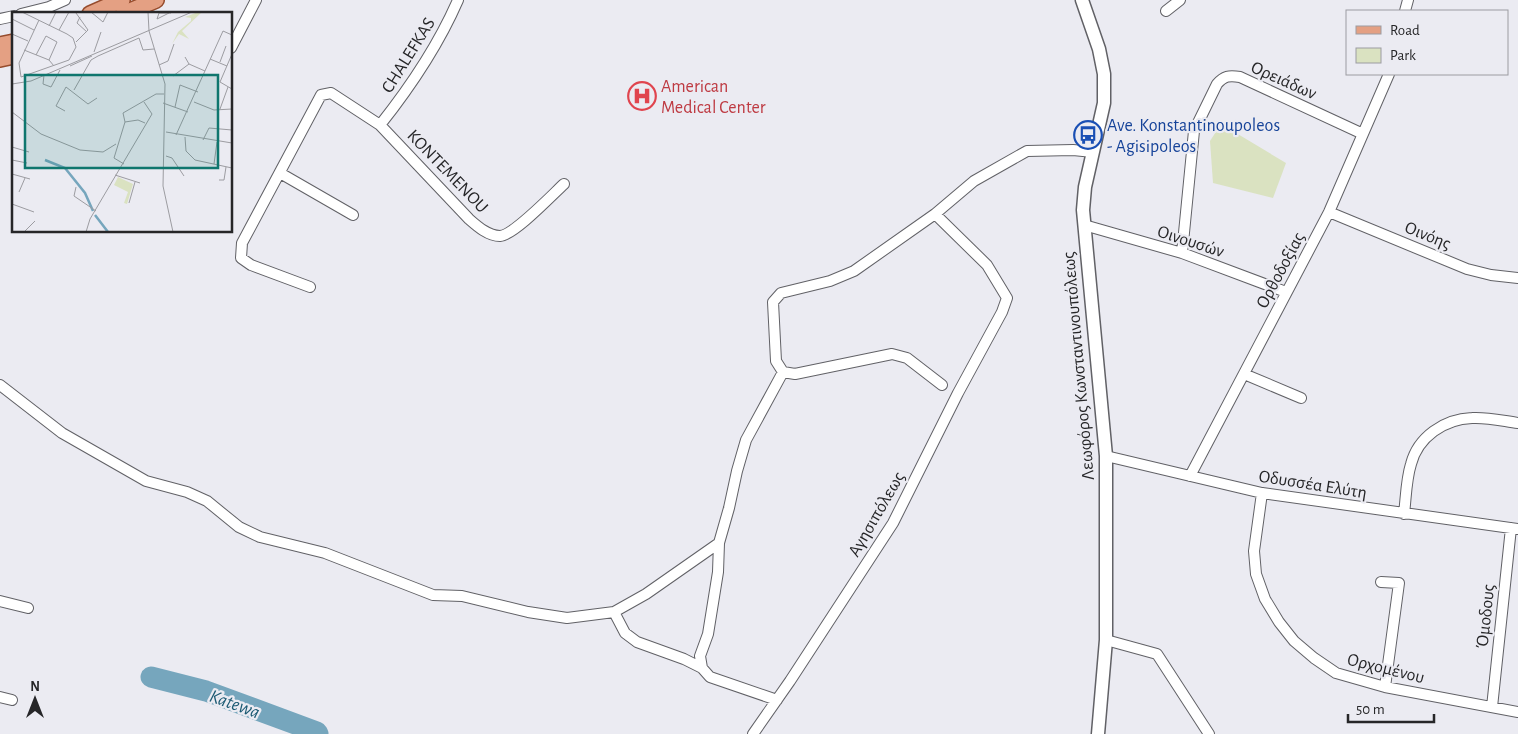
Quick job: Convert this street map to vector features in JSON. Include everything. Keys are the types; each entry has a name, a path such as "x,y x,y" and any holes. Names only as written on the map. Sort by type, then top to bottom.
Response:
{"main road":[{"path":"95,12 122,0"},
{"path":"130,12 150,6"}],"street":[{"path":"28,12 65,0"},
{"path":"232,46 256,0"},
{"name":"CHALEFKAS","path":"380,124 407,92 446,28 458,0"},
{"name":"Λεωφόρος Κωνσταντινουπόλεως","path":"1082,0 1099,49 1104,74 1104,103 1085,187 1083,210 1106,456 1106,640 1098,734"},
{"path":"1166,11 1180,0"},
{"name":"Ορειάδων","path":"1182,253 1194,131 1202,112 1222,78 1232,75 1240,77 1363,134"},
{"name":"Ορθοδοξίας","path":"1190,476 1329,212 1389,75"},
{"name":"KONTEMENOU","path":"280,173 321,95 331,93 380,124 469,219 492,235 501,236 519,226 564,184"},
{"path":"942,385 908,358 892,354 795,374 783,372 776,361 773,302 781,293 830,281 854,271 936,214 974,181 1027,152 1073,150 1093,152"},
{"path":"310,287 251,265 241,258 242,243 280,173 353,215"},
{"name":"Οινόης","path":"1329,212 1467,269 1491,275 1518,278"},
{"name":"Αγησιπόλεως","path":"753,734 893,523 958,393 1002,312 1007,298 987,265 936,214"},
{"name":"Οινουσών","path":"1084,225 1182,253 1286,292"},
{"path":"702,668 700,656 708,634 718,572 719,543 746,440 783,372"},
{"path":"1244,374 1301,398"},
{"path":"0,385 62,433 146,481 187,492 207,502 239,527 260,538 325,553 433,595 462,596 528,612 567,618 614,612 646,594 719,543"},
{"path":"1404,514 1410,465 1424,439 1435,430 1447,422 1473,418 1518,423"},
{"name":"Οδυσσέα Ελύτη","path":"1106,456 1262,493 1514,529"},
{"name":"Ορχομένου","path":"1262,493 1254,551 1256,574 1265,599 1279,622 1294,641 1336,673 1385,687 1518,712"},
{"name":"Όμοδους","path":"1492,707 1514,529"},
{"path":"1381,582 1399,583 1385,687"},
{"path":"0,600 28,608"},
{"path":"614,612 626,632 637,642 684,659 702,668 710,677 776,700"},
{"path":"1106,640 1157,654 1209,734"},
{"path":"0,697 12,700"}],"green space":[{"path":"1221,124 1286,163 1273,198 1213,183 1210,141"}],"waterway":[{"name":"Katewa","path":"151,677 206,691 317,732 318,734"}],"place":[{"name":"American Medical Center","path":"642,96"},
{"name":"Ave. Konstantinoupoleos - Agisipoleos","path":"1088,135"}]}
